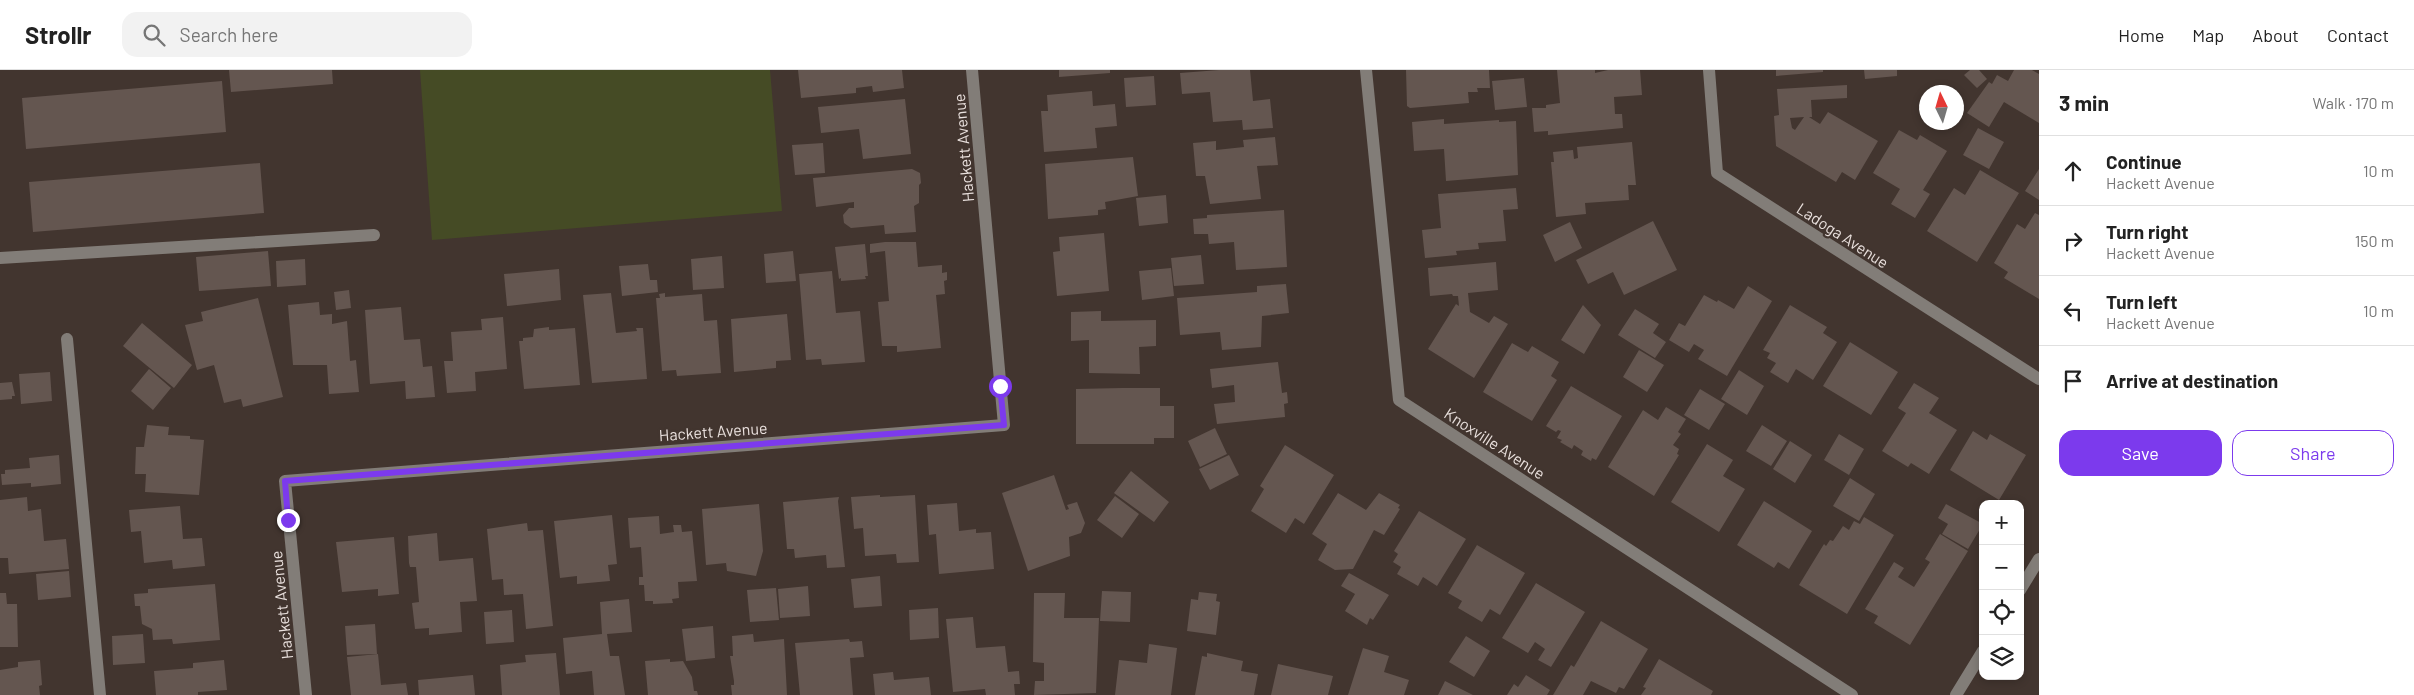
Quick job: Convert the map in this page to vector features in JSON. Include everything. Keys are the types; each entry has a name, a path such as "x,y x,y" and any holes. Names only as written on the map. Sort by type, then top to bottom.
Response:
{"street":[{"name":"Hackett Avenue","path":"306,695 285,481 1004,425 972,70"},
{"name":"Knoxville Avenue","path":"1366,70 1399,400 1852,695"},
{"name":"Ladoga Avenue","path":"1709,70 1717,173 2039,379"},
{"path":"0,258 374,235"},
{"path":"68,339 100,695"},
{"path":"2024,583 2039,559"},
{"path":"1956,695 1979,658"}],"green space":[{"path":"420,70 770,70 782,211 432,240"}],"building":[{"path":"229,70 332,70 333,84 231,92"},
{"path":"798,70 902,70 904,88 873,92 872,86 856,88 856,93 801,98"},
{"path":"1059,70 1110,70 1110,73 1059,77"},
{"path":"1250,70 1253,101 1270,99 1273,128 1243,130 1242,120 1213,122 1210,92 1182,94 1180,73"},
{"path":"1406,70 1489,70 1490,88 1477,88 1478,92 1468,92 1469,103 1410,108 1407,106"},
{"path":"1557,70 1595,70 1595,73 1608,70 1640,70 1642,95 1614,97 1615,114 1622,114 1623,128 1548,135 1548,131 1534,132 1532,108 1546,108 1546,105 1560,103"},
{"path":"1776,70 1823,70 1823,72 1776,76"},
{"path":"1864,70 1897,70 1897,76 1865,79"},
{"path":"1970,70 1979,70 1987,79 1977,88 1964,75"},
{"path":"2014,70 2032,70 2039,74 2039,123 2004,102 1989,127 1967,113 1989,82 1992,84 1997,75 2008,81"},
{"path":"1154,76 1156,105 1126,107 1124,78"},
{"path":"1524,78 1527,107 1495,110 1492,81"},
{"path":"222,81 226,132 26,149 22,98"},
{"path":"1847,85 1847,98 1811,100 1812,117 1809,117 1820,124 1828,112 1878,141 1855,180 1842,172 1836,182 1776,146 1774,116 1779,115 1777,89","holes":["1804,117 1795,130 1792,128 1790,118"]},
{"path":"1092,91 1093,106 1115,104 1117,126 1095,128 1097,148 1044,152 1041,111 1048,111 1047,95"},
{"path":"905,99 911,154 863,159 859,129 821,133 818,107"},
{"path":"1444,119 1444,124 1499,120 1499,122 1516,121 1518,175 1446,181 1444,149 1414,151 1412,122"},
{"path":"1978,128 2004,142 1989,169 1963,155"},
{"path":"1899,130 1917,140 1920,135 1947,151 1923,190 1930,194 1915,218 1891,204 1900,189 1873,173"},
{"path":"1275,137 1278,165 1257,166 1261,199 1210,204 1205,176 1196,176 1193,143 1216,141 1216,150 1244,147 1243,140"},
{"path":"1632,142 1636,185 1628,185 1629,200 1585,203 1586,214 1556,217 1551,162 1554,162 1553,152 1573,150 1574,159 1578,158 1577,147"},
{"path":"823,143 825,173 795,175 792,145"},
{"path":"1133,157 1138,196 1105,202 1106,209 1098,210 1098,215 1048,219 1045,164"},
{"path":"260,163 264,213 33,232 29,182"},
{"path":"912,169 920,173 921,183 919,185 919,203 914,206 916,232 885,234 884,225 851,228 844,223 843,215 849,208 854,208 854,202 816,207 813,178"},
{"path":"2039,169 2039,200 2025,191"},
{"path":"1980,170 2019,193 1977,262 1927,231 1954,188 1965,195"},
{"path":"1516,188 1518,209 1503,210 1506,241 1478,243 1479,249 1456,251 1457,255 1425,258 1422,230 1441,228 1438,194"},
{"path":"1166,195 1168,223 1139,226 1136,198"},
{"path":"1284,210 1287,267 1236,270 1234,242 1209,244 1208,234 1194,234 1193,219 1207,218 1207,215"},
{"path":"2035,213 2039,215 2039,299 2004,278 2008,272 1994,263 2017,224 2025,229"},
{"path":"1653,221 1677,270 1624,295 1613,272 1588,284 1576,260"},
{"path":"1570,222 1582,248 1555,262 1543,235"},
{"path":"1104,233 1109,291 1057,296 1053,252 1060,251 1059,237"},
{"path":"916,242 918,267 942,265 942,273 947,272 947,280 944,281 945,294 936,295 941,348 897,352 897,346 882,346 878,302 889,301 885,251 870,253 870,244"},
{"path":"865,244 868,276 865,276 866,279 841,281 841,278 839,279 835,247"},
{"path":"268,251 271,286 199,291 196,257"},
{"path":"793,251 796,281 766,283 764,254"},
{"path":"1201,255 1204,284 1174,286 1171,258"},
{"path":"722,256 724,288 693,290 691,259"},
{"path":"305,259 306,285 277,287 276,261"},
{"path":"1496,262 1498,290 1468,293 1470,312 1489,323 1494,316 1508,324 1474,378 1428,349 1456,304 1459,306 1458,296 1453,296 1452,294 1430,296 1428,268"},
{"path":"648,264 650,280 657,280 658,292 622,296 619,266"},
{"path":"1171,268 1174,296 1142,300 1139,271"},
{"path":"559,269 561,300 507,306 504,274"},
{"path":"832,271 836,313 860,311 865,362 822,365 821,359 806,360 799,274"},
{"path":"1286,284 1289,313 1262,316 1261,347 1222,350 1220,332 1180,335 1177,298 1257,292 1257,286"},
{"path":"1748,286 1772,301 1727,376 1698,359 1704,350 1694,344 1689,352 1669,340 1679,323 1685,326 1704,295 1734,309"},
{"path":"349,290 351,308 336,310 334,292"},
{"path":"611,293 616,333 637,331 636,328 643,328 647,379 592,383 583,295"},
{"path":"665,293 665,297 702,294 704,321 717,320 721,373 677,376 676,370 662,371 656,298 660,298 659,294"},
{"path":"258,298 283,397 243,407 241,399 224,403 214,365 197,370 185,325 203,321 201,312"},
{"path":"319,302 320,315 332,314 332,324 347,321 350,361 356,360 359,392 329,394 327,365 293,365 288,305"},
{"path":"1583,305 1601,325 1584,354 1561,340"},
{"path":"1790,305 1827,327 1823,333 1837,342 1813,380 1796,369 1788,383 1770,372 1776,363 1767,358 1770,353 1763,350"},
{"path":"401,307 404,340 420,339 423,367 432,366 435,397 406,399 405,381 370,384 365,310"},
{"path":"1635,309 1659,324 1653,333 1666,342 1655,358 1618,335"},
{"path":"1101,311 1101,321 1156,320 1156,346 1139,347 1140,374 1089,373 1089,340 1071,341 1071,312"},
{"path":"787,314 791,360 776,361 776,368 734,372 731,319"},
{"path":"503,317 507,369 475,372 476,391 447,393 444,361 453,361 451,332 482,330 481,319"},
{"path":"142,323 192,365 174,388 123,346"},
{"path":"549,327 549,330 575,328 580,385 524,389 519,341 523,341 523,338 533,337 534,329"},
{"path":"1850,342 1898,372 1871,415 1823,386"},
{"path":"1512,343 1528,352 1532,346 1559,362 1551,376 1557,380 1532,421 1483,392"},
{"path":"1639,350 1664,365 1647,392 1623,377"},
{"path":"1278,362 1282,393 1287,392 1288,403 1284,404 1285,417 1217,424 1214,404 1235,402 1234,385 1212,388 1210,369"},
{"path":"149,369 171,388 153,410 131,391"},
{"path":"1739,370 1764,386 1747,415 1721,399"},
{"path":"50,372 52,401 21,404 19,374"},
{"path":"12,382 15,396 12,396 12,399 0,400 0,383"},
{"path":"1914,383 1939,398 1929,413 1957,430 1929,474 1911,463 1908,467 1882,451 1906,413 1898,408"},
{"path":"1571,386 1622,416 1596,460 1592,458 1591,461 1581,455 1583,451 1574,445 1572,449 1560,442 1562,440 1557,438 1561,431 1558,430 1556,432 1546,426"},
{"path":"1160,388 1160,406 1174,406 1174,438 1154,438 1154,444 1076,444 1076,389"},
{"path":"1700,389 1725,404 1709,430 1684,415"},
{"path":"1666,407 1686,419 1678,432 1681,434 1673,445 1679,449 1677,454 1679,455 1654,496 1608,467 1643,410 1658,420"},
{"path":"147,425 169,427 168,435 190,436 190,439 204,440 199,495 145,492 146,474 135,474 136,447 144,447"},
{"path":"1762,425 1787,441 1771,466 1746,451"},
{"path":"1215,428 1227,454 1200,467 1188,441"},
{"path":"1973,431 1987,440 1990,434 2026,455 1999,500 1950,470"},
{"path":"1839,434 1864,449 1849,475 1824,460"},
{"path":"1790,441 1812,455 1795,483 1773,469"},
{"path":"1707,444 1733,460 1723,476 1745,489 1719,532 1671,502"},
{"path":"1285,445 1334,475 1304,524 1295,518 1286,533 1251,511 1264,489 1260,486"},
{"path":"59,455 61,484 31,487 31,483 2,485 1,474 5,474 5,470 30,468 29,458"},
{"path":"1229,455 1239,475 1210,490 1199,469"},
{"path":"1131,471 1169,502 1154,522 1114,493"},
{"path":"1054,475 1066,510 1069,509 1067,505 1077,502 1085,523 1081,533 1069,537 1070,556 1028,571 1002,493"},
{"path":"1850,478 1875,494 1859,521 1833,506"},
{"path":"1338,493 1366,510 1379,493 1400,505 1398,508 1400,509 1384,535 1374,530 1353,569 1335,570 1318,560 1327,544 1312,534"},
{"path":"880,495 880,497 915,495 919,562 897,563 896,554 865,556 863,528 854,529 851,497"},
{"path":"1115,496 1139,514 1122,538 1097,520"},
{"path":"27,497 28,511 41,509 44,541 66,539 69,569 9,574 8,558 0,558 0,500"},
{"path":"839,497 845,567 827,568 826,555 795,558 794,549 787,549 783,502"},
{"path":"1764,501 1812,531 1789,569 1778,562 1774,568 1737,545"},
{"path":"957,503 959,531 976,529 976,533 991,532 994,569 939,574 936,534 929,535 927,505"},
{"path":"759,504 763,551 756,576 727,571 726,563 706,565 702,509"},
{"path":"1946,504 1979,522 1979,531 1968,549 1942,534 1948,524 1938,518"},
{"path":"180,506 183,539 202,538 205,566 173,569 172,560 144,563 141,531 131,532 129,510"},
{"path":"1419,511 1466,539 1437,586 1423,577 1418,586 1397,574 1401,567 1393,562 1398,554 1394,551"},
{"path":"612,515 617,564 608,565 610,581 577,584 577,576 560,578 554,521"},
{"path":"659,516 660,534 674,532 673,525 681,525 682,532 692,531 697,581 678,582 679,598 672,599 673,603 653,604 653,601 645,601 644,585 639,585 639,577 643,577 641,547 630,548 628,518"},
{"path":"1864,517 1894,535 1847,614 1799,585 1824,544 1826,546 1830,540 1833,541 1843,526 1849,530 1854,521 1860,524"},
{"path":"527,523 528,531 543,530 553,626 526,629 523,594 504,595 503,579 492,580 487,529"},
{"path":"437,533 439,561 473,558 477,601 460,602 462,632 429,635 429,628 415,629 412,603 419,602 416,567 410,567 409,563 408,536"},
{"path":"1940,534 1968,551 1910,645 1874,623 1878,616 1865,609 1894,562 1904,568 1898,577 1914,587 1930,562 1925,559"},
{"path":"394,537 399,594 378,596 378,589 342,592 336,542"},
{"path":"1477,545 1525,573 1500,615 1490,609 1482,622 1458,608 1462,601 1448,593"},
{"path":"69,571 71,597 38,600 36,574"},
{"path":"1349,573 1389,595 1373,620 1370,618 1367,625 1345,611 1355,594 1341,586"},
{"path":"880,576 882,606 854,608 851,579"},
{"path":"1536,583 1585,612 1551,667 1538,660 1545,649 1535,642 1528,653 1502,638"},
{"path":"215,584 220,640 173,644 172,639 153,640 152,629 142,624 140,606 135,606 134,594 148,593 148,589"},
{"path":"808,586 810,616 780,618 778,589"},
{"path":"776,588 779,620 750,622 747,590"},
{"path":"1102,591 1131,592 1130,622 1100,621"},
{"path":"1199,592 1217,594 1216,601 1220,602 1216,635 1187,631 1191,599 1198,600"},
{"path":"0,593 6,593 7,604 17,604 18,647 0,647"},
{"path":"1034,593 1065,593 1064,618 1099,618 1096,693 1034,695 1035,681 1044,681 1044,663 1033,662"},
{"path":"629,599 632,632 607,634 610,656 619,656 625,695 594,695 592,671 566,674 563,638 602,634 600,602"},
{"path":"938,608 939,638 910,640 909,610"},
{"path":"512,610 514,642 486,644 484,612"},
{"path":"973,617 976,648 1005,646 1008,672 1019,671 1020,684 1014,684 1015,695 986,695 985,689 953,692 946,619"},
{"path":"1601,621 1648,649 1624,689 1619,687 1616,693 1591,681 1583,695 1553,695 1571,665 1574,667"},
{"path":"375,624 377,654 347,655 345,626"},
{"path":"713,626 715,658 686,661 682,629"},
{"path":"143,634 145,663 113,665 112,636"},
{"path":"753,634 754,642 784,639 787,695 732,695 731,685 734,685 734,681 730,656 733,656 732,636"},
{"path":"1466,636 1490,651 1474,677 1449,662"},
{"path":"849,639 850,642 862,641 864,657 850,658 853,695 800,695 795,643"},
{"path":"1149,644 1177,648 1171,695 1115,695 1119,660 1147,663"},
{"path":"1363,648 1389,656 1384,672 1409,680 1404,695 1348,695"},
{"path":"556,653 560,695 502,695 500,665 526,662 525,655"},
{"path":"1207,653 1243,661 1241,671 1258,674 1254,695 1195,695 1202,656 1207,657"},
{"path":"378,654 381,685 406,683 408,695 351,695 347,657"},
{"path":"670,659 670,662 683,661 692,677 694,691 697,691 698,695 648,695 645,661"},
{"path":"1659,659 1713,691 1711,695 1641,695 1646,688 1643,687"},
{"path":"40,660 42,685 39,686 40,695 0,695 0,670 18,667 18,662"},
{"path":"224,660 227,690 198,692 198,695 156,695 154,671 193,668 193,663"},
{"path":"1278,664 1333,676 1328,695 1271,695"},
{"path":"893,672 894,680 929,677 931,695 875,695 873,674"},
{"path":"473,675 475,695 419,695 418,680"},
{"path":"1526,675 1550,690 1547,695 1507,695 1514,684 1518,687"},
{"path":"1445,681 1473,695 1438,695"}],"route":[{"path":"288,520 285,481 1004,425 1000,386"}]}
